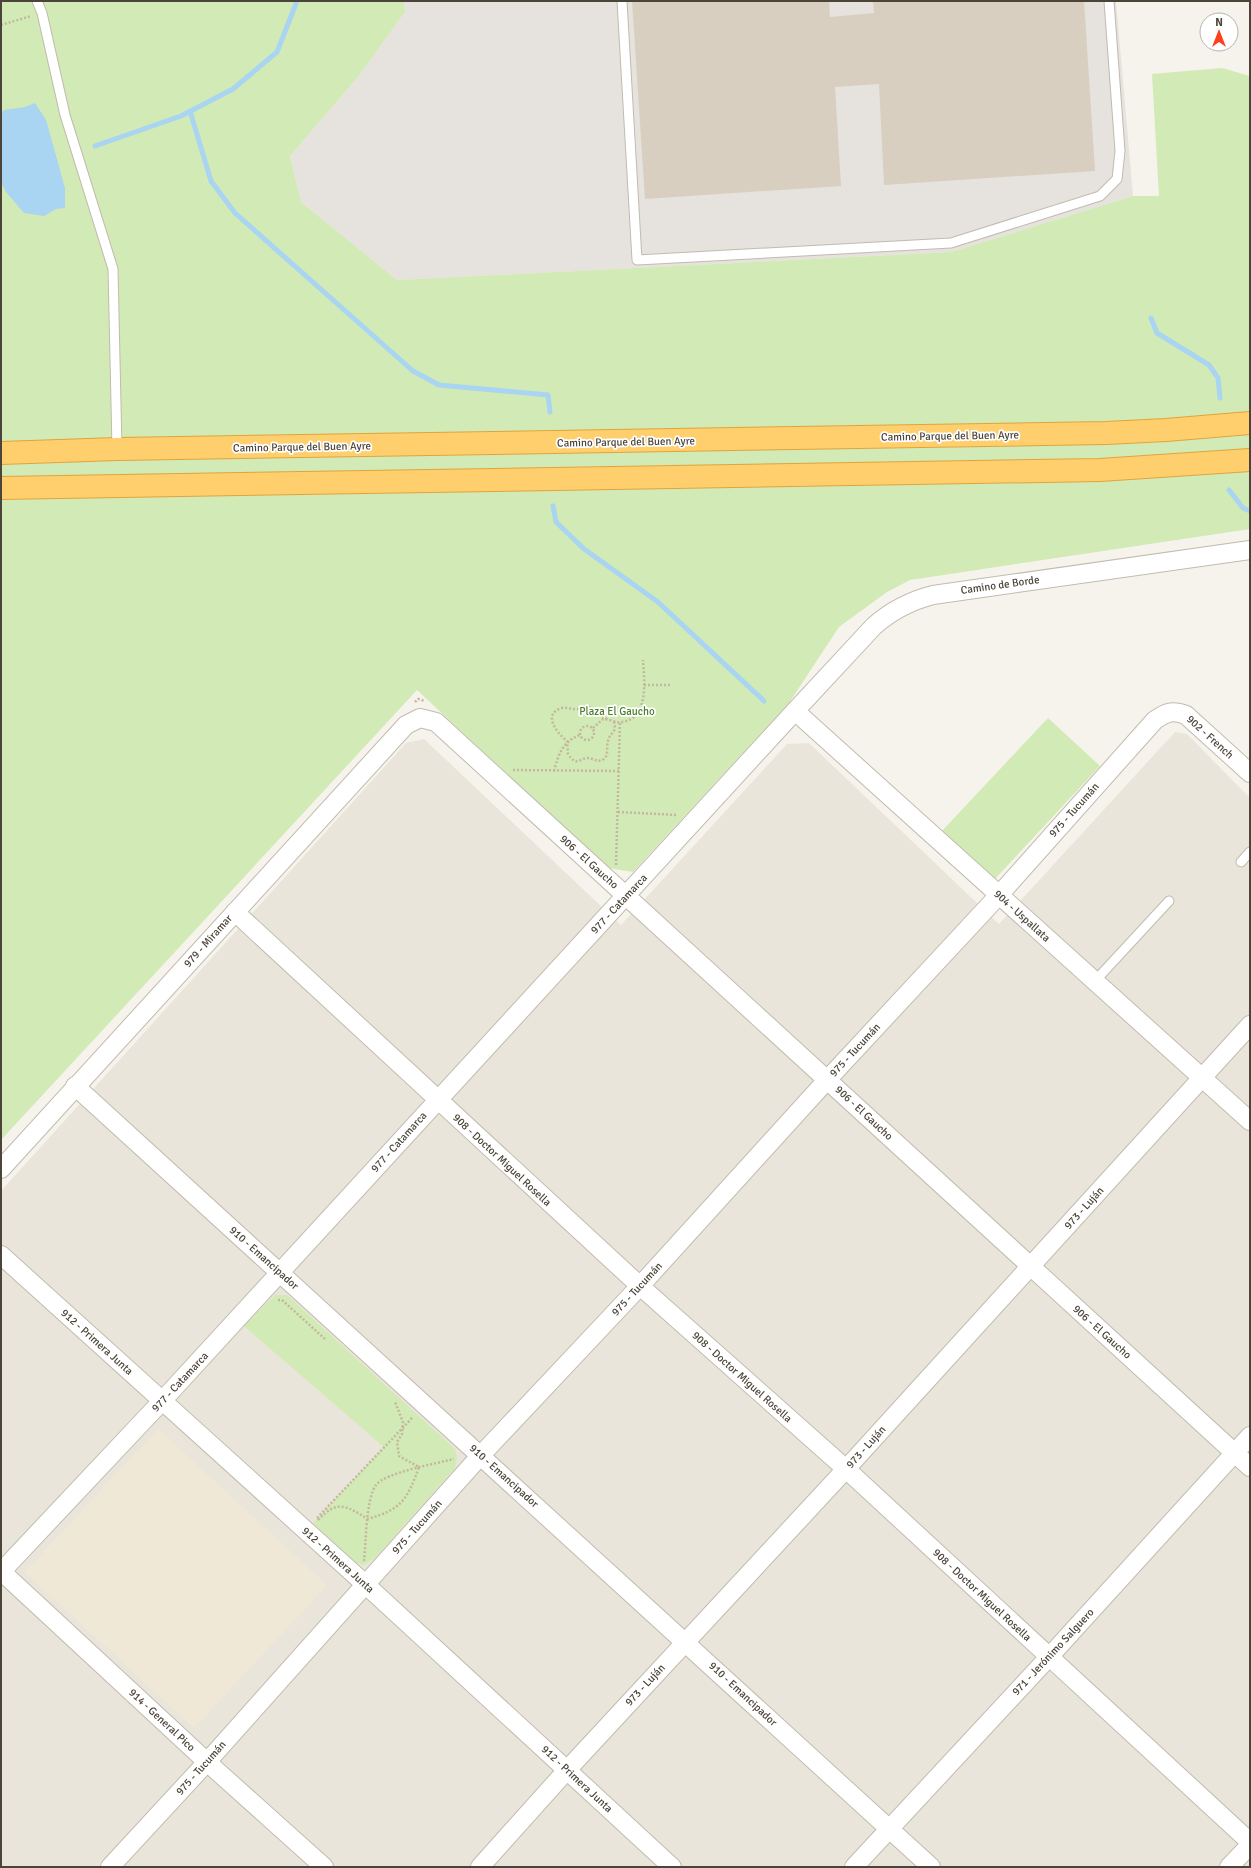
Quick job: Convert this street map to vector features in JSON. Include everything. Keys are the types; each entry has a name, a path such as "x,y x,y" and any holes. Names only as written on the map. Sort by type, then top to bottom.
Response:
{"highway":[{"name":"Camino Parque del Buen Ayre","path":"1,453 1106,433 1166,430 1250,422"},
{"path":"1,488 1100,470 1250,460"}],"street":[{"name":"Camino de Borde","path":"795,711 874,626 903,605 919,598 1250,550"},
{"name":"906 - El Gaucho","path":"420,709 627,896 1250,1467"},
{"name":"979 - Miramar","path":"1,1169 420,709"},
{"name":"904 - Uspallata","path":"795,711 1250,1121"},
{"name":"977 - Catamarca","path":"1,1571 162,1402 437,1100 627,896 795,711"},
{"name":"902 - French","path":"1166,713 1176,711 1186,714 1250,773"},
{"name":"975 - Tucumán","path":"110,1867 207,1762 481,1455 640,1286 827,1080 999,895 1154,720 1166,713"},
{"name":"908 - Doctor Miguel Rosella","path":"235,912 437,1100 640,1286 846,1470 1250,1843"},
{"name":"973 - Luján","path":"480,1867 685,1641 846,1470 1250,1025"},
{"name":"910 - Emancipador","path":"75,1086 931,1867"},
{"name":"912 - Primera Junta","path":"1,1255 365,1584 672,1867"},
{"name":"971 - Jerónimo Salguero","path":"854,1867 1049,1658 1250,1436"},
{"name":"914 - General Pico","path":"1,1571 207,1762 324,1867"},
{"path":"1229,1867 1250,1843"}],"lane":[{"path":"37,1 42,14 65,115 113,269 117,450"},
{"path":"622,1 637,260 951,243 1100,196 1117,179 1120,151 1109,1"},
{"path":"1241,862 1250,852"},
{"path":"1095,981 1169,901"}],"path":[{"path":"1,25 42,14"},
{"path":"568,741 557,733 553,724 554,715 559,710 570,708 578,710 583,707 591,707 600,716 620,722 632,718 639,712 642,704 644,684 643,660"},
{"path":"644,684 671,685"},
{"path":"593,728 600,720 607,719"},
{"path":"568,741 568,754 573,760 580,761 588,758 596,761 600,760 606,755 609,738 615,728 614,721"},
{"path":"616,866 620,722"},
{"path":"588,725 593,728 594,734 591,739 585,740 580,735 582,726 588,725"},
{"path":"554,770 557,759 568,741 580,735"},
{"path":"509,770 619,771"},
{"path":"618,812 681,815 676,820"},
{"path":"275,1300 282,1300 327,1341"},
{"path":"390,1398 396,1403 403,1422 402,1434 397,1442 398,1456 419,1467"},
{"path":"416,1413 314,1523 326,1512 338,1507 349,1507 368,1519 388,1513 402,1502 411,1489 419,1467"},
{"path":"363,1565 372,1491 378,1482 390,1476 419,1467 457,1458"}],"shaded area":[{"path":"404,1 1116,1 1133,196 951,252 397,280 301,202 290,156 358,77 405,12"},
{"path":"1175,732 1187,734 1250,798 1250,1867 1,1867 1,1191 406,743 424,739 621,925 787,744 809,743 999,924"},
{"path":"158,1429 327,1585 194,1728 25,1572"}],"green space":[{"name":"Plaza El Gaucho","path":"1,1 404,1 405,12 358,77 290,156 301,202 397,280 951,252 1133,196 1159,196 1152,74 1222,68 1250,76 1250,529 910,580 887,592 839,627 789,703 633,872 608,868 417,690 1,1140"},
{"path":"1048,718 1100,766 994,880 941,832"},
{"path":"275,1295 287,1295 455,1449 457,1458 455,1468 374,1559 363,1565 355,1562 313,1523 384,1447 244,1326"}],"water":[{"path":"35,103 46,120 65,188 65,208 56,209 44,216 24,213 6,192 1,183 1,115 4,110 25,107"}],"building":[{"path":"632,1 829,1 830,17 874,13 873,1 1084,1 1095,171 884,185 879,84 835,87 841,186 645,199"}],"waterway":[{"path":"95,146 181,116 233,89 277,52 297,1"},
{"path":"190,111 211,181 235,213 413,371 439,385 548,395 550,412"},
{"path":"1151,318 1157,333 1209,365 1218,378 1220,398"},
{"path":"1229,490 1243,508 1250,511"},
{"path":"553,506 556,522 584,549 658,602 764,701"}]}
